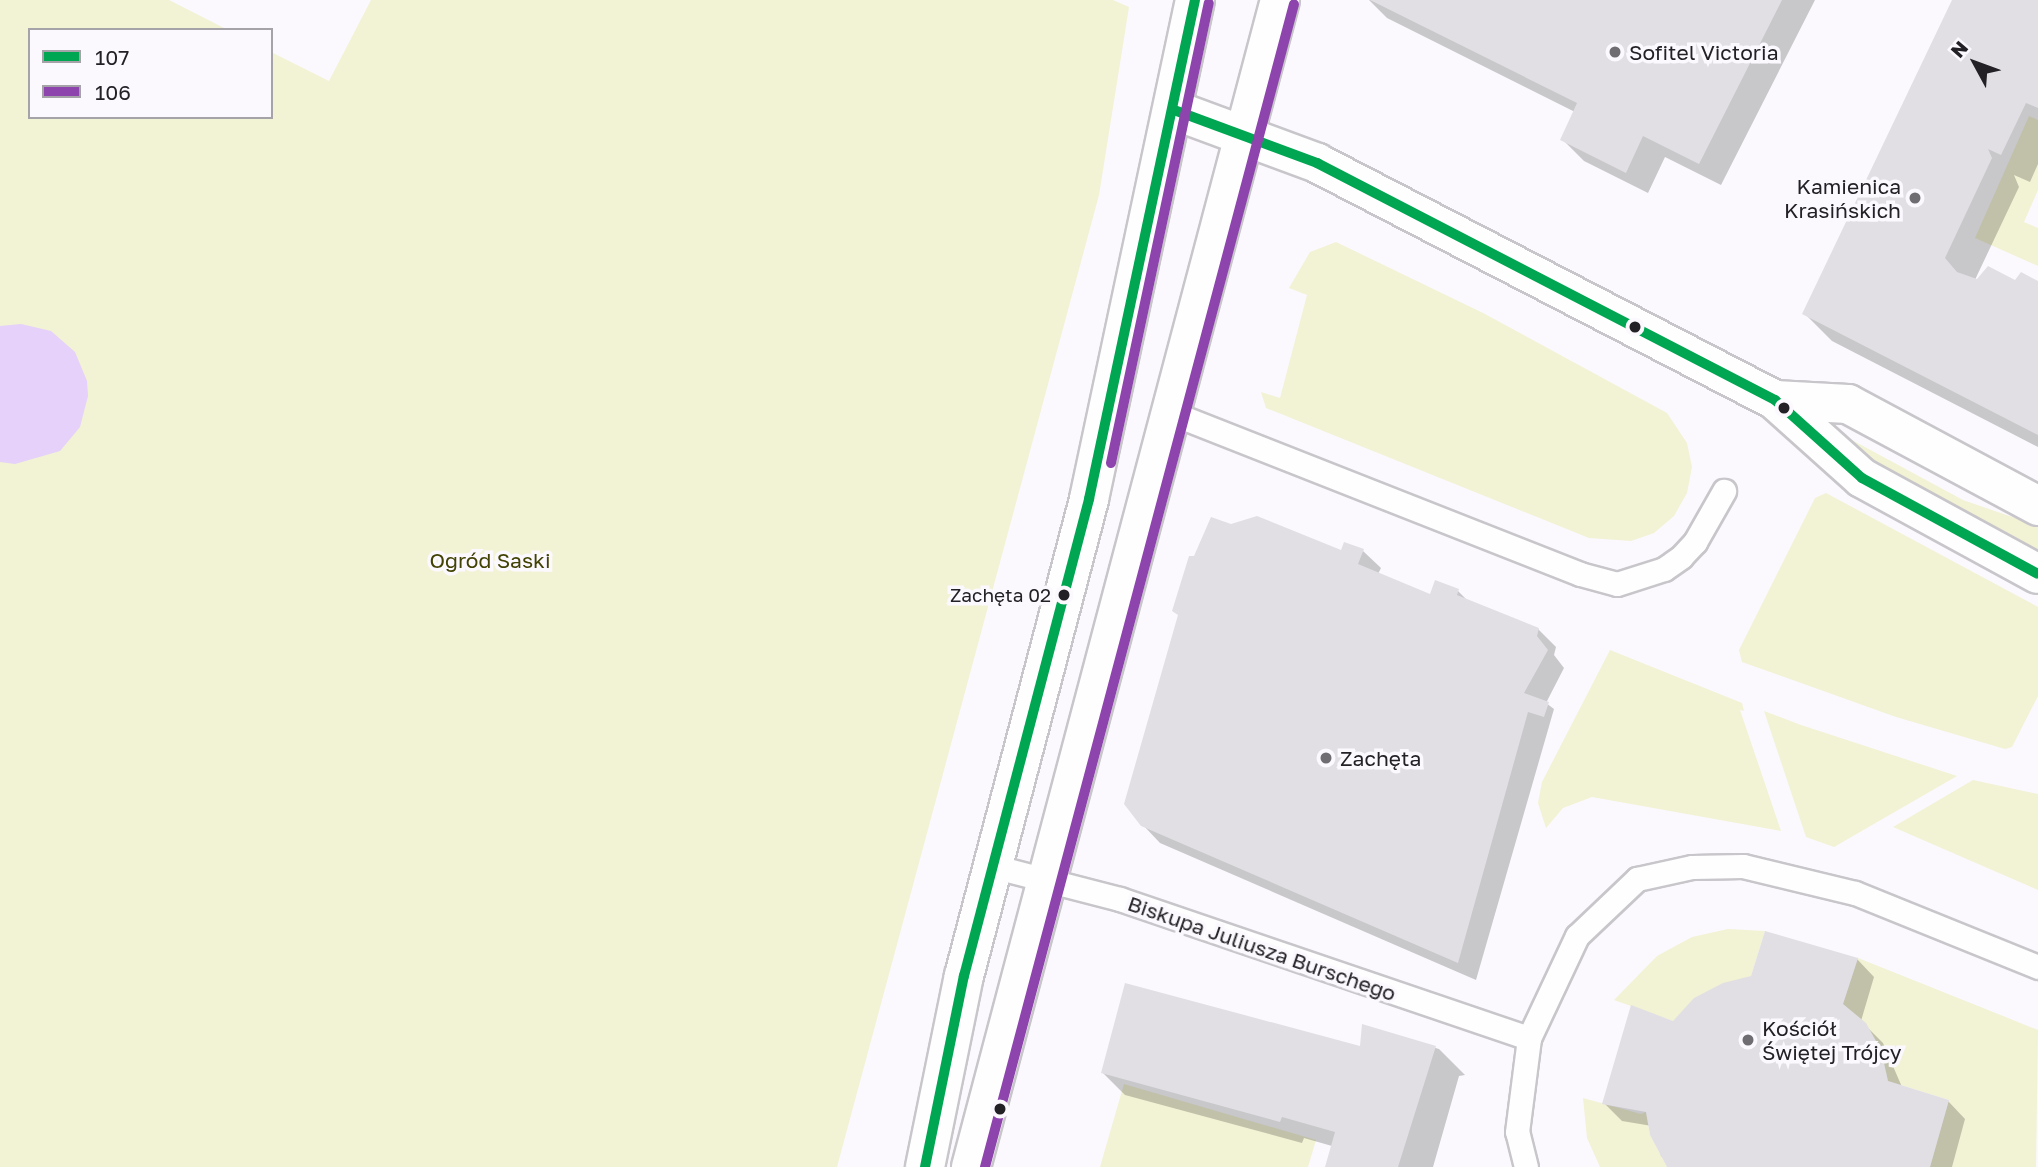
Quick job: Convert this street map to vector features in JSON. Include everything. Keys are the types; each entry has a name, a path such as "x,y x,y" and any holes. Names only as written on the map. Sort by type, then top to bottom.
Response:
{"street":[{"path":"925,1167 964,976 1089,499 1174,110 1195,0"},
{"path":"971,1167 1280,0"},
{"path":"1174,110 1244,135 1350,179 1775,400 1862,478 2038,574"},
{"path":"1775,400 1849,404 2038,506"}],"lane":[{"path":"1169,412 1580,574 1617,583 1664,569 1681,557 1695,542 1724,491"},
{"name":"Biskupa Juliusza Burschego","path":"992,866 1120,899 1529,1038"},
{"path":"1526,1167 1517,1132 1529,1038 1577,936 1637,879 1692,866 1743,866 1855,893 2038,967"}],"green space":[{"name":"Ogród Saski","path":"0,0 169,0 224,28 28,28 28,119 273,119 273,53 329,81 371,0 1113,0 1129,7 1099,195 837,1167 0,1167"},
{"path":"2029,116 2038,120 2038,190 2024,222 2038,228 2038,266 1975,238"},
{"path":"1336,242 1483,313 1667,413 1687,443 1692,467 1687,493 1674,516 1654,533 1631,541 1589,538 1266,408 1261,392 1280,398 1307,295 1289,288 1310,252"},
{"path":"1850,439 1963,500 2038,526 2038,558 1898,482 1844,441"},
{"path":"1826,493 2038,607 2038,696 2012,747 2005,749 1896,717 1742,662 1739,650 1815,498"},
{"path":"1610,650 1742,703 1744,711 1740,710 1781,831 1592,797 1563,808 1546,828 1538,803 1542,782"},
{"path":"1764,711 1957,776 1834,847 1806,837"},
{"path":"1973,780 2038,794 2038,890 1893,827"},
{"path":"1728,929 1765,931 1751,976 1694,1000 1673,1021 1614,1000 1657,956 1692,937"},
{"path":"1858,958 2038,1030 2036,1167 1930,1167 1949,1100 1888,1081 1881,1050 1864,1024 1843,1004"},
{"path":"1124,1084 1316,1140 1308,1167 1100,1167"},
{"path":"1583,1098 1641,1114 1646,1112 1650,1135 1667,1167 1600,1167 1587,1138"}],"shaded area":[{"path":"21,324 51,331 75,352 87,381 88,396 80,427 60,451 15,464 0,462 0,326"}],"building":[{"name":"Sofitel Victoria","path":"1370,0 1782,0 1699,164 1643,136 1626,173 1560,140 1577,103"},
{"name":"Kamienica Krasińskich","path":"1952,0 2038,0 2038,108 2026,103 2001,155 1988,149 1992,158 1945,258 1957,272 1977,279 1988,266 2015,280 2021,272 2038,281 2038,435 1802,314"},
{"name":"Zachęta","path":"1257,516 1341,550 1344,542 1364,549 1358,564 1430,594 1435,580 1459,589 1457,595 1539,628 1537,636 1548,650 1524,693 1549,702 1544,717 1528,712 1458,963 1141,826 1124,804 1178,615 1172,611 1189,556 1194,556 1211,517 1231,524"},
{"name":"Kościół Świętej Trójcy","path":"1765,931 1858,958 1843,1004 1866,1023 1881,1050 1888,1081 1949,1100 1930,1167 1667,1167 1650,1135 1646,1112 1602,1104 1631,1005 1673,1021 1694,998 1723,983 1751,976"},
{"path":"1125,983 1360,1046 1362,1024 1436,1046 1398,1167 1325,1167 1335,1132 1282,1117 1280,1122 1101,1073"}],"transit line":[{"name":"107","path":"925,1167 964,976 1089,499 1195,0"},
{"name":"106","path":"1111,463 1209,3"},
{"name":"106","path":"985,1167 1294,4"},
{"name":"107","path":"1174,110 1317,163 1775,400 1862,478 2038,574"}],"place":[{"name":"Sofitel Victoria","path":"1615,52"},
{"name":"Kamienica Krasińskich","path":"1915,198"},
{"name":"Zachęta 02","path":"1064,595"},
{"name":"Zachęta","path":"1326,758"},
{"name":"Kościół Świętej Trójcy","path":"1748,1040"}]}
